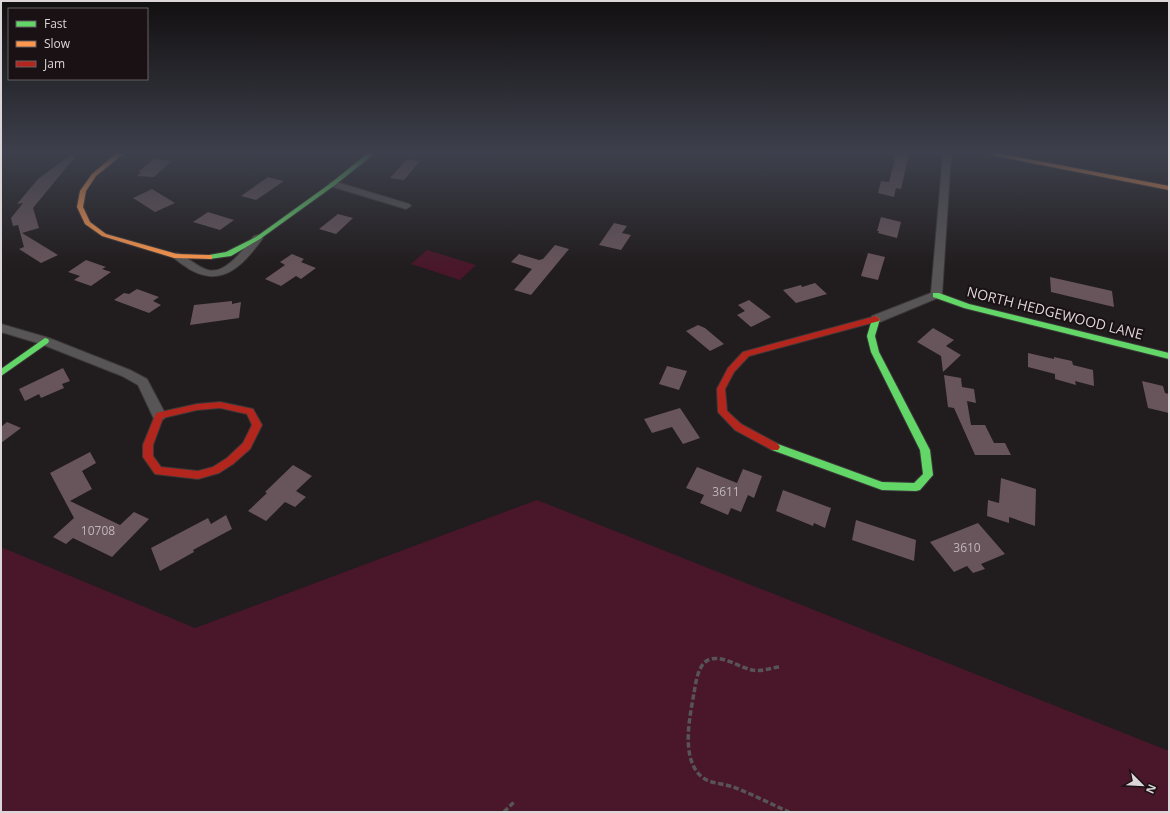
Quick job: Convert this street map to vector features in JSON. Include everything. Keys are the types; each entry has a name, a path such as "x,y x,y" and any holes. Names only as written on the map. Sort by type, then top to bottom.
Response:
{"street":[{"path":"83,192 80,207 87,223 104,235 177,256 206,258 228,254 258,238 322,192"},
{"path":"359,192 406,206"},
{"path":"876,319 871,336 875,352 926,450 928,475 916,487 882,486 775,446 738,427 723,412 721,389 731,370 746,354 876,319 936,295 944,192"},
{"path":"177,256 200,270 213,274 230,269 258,238"},
{"name":"NORTH HEDGEWOOD LANE","path":"936,295 967,306 1169,356"},
{"path":"1,328 45,341 126,372 143,382 159,415 148,445 148,457 158,471 198,475 216,470 230,461 247,446 257,425 250,411 220,405 197,407 159,415"},
{"path":"1,374 45,341"}],"path":[{"path":"779,666 759,670 716,659 707,661 697,677 687,741 693,765 702,777 732,786 789,812"},
{"path":"504,812 514,802"}],"shaded area":[{"path":"427,250 476,265 460,280 411,264"},
{"path":"537,500 1169,751 1169,812 1,812 1,547 195,628"}],"building":[{"path":"27,192 46,192 33,208 39,228 22,233 58,255 41,263 19,249 24,247 18,225 13,226 11,218 23,203 17,204"},
{"path":"146,192 157,192 175,203 155,212 133,198"},
{"path":"247,192 268,192 256,200 241,196"},
{"path":"878,192 895,192 894,197"},
{"path":"208,212 234,220 220,230 193,222"},
{"path":"338,214 353,218 336,234 319,229"},
{"path":"881,217 901,222 897,238 878,233 879,231 877,231"},
{"path":"614,223 627,226 622,233 631,235 621,250 599,245"},
{"path":"555,245 569,249 531,295 514,290 532,269 511,262 519,254 539,260 543,259"},
{"path":"868,253 885,257 878,280 861,276"},
{"path":"292,254 304,259 301,262 316,268 301,279 296,276 281,286 265,279 285,265 280,262"},
{"path":"86,260 106,267 102,269 111,272 91,286 74,280 80,276 68,272"},
{"path":"1050,277 1112,291 1114,307 1051,292"},
{"path":"815,283 827,294 796,303 783,290 801,285 802,287"},
{"path":"137,289 159,297 153,301 161,305 149,313 114,300 124,293 129,294"},
{"path":"749,300 771,317 751,327 737,315 745,311 738,305"},
{"path":"232,301 232,304 241,302 239,318 190,325 194,305"},
{"path":"698,325 705,328 724,344 710,351 686,331"},
{"path":"933,328 954,340 946,346 961,355 943,372 941,356 917,342"},
{"path":"1028,353 1054,359 1054,357 1072,361 1073,365 1093,370 1094,386 1075,381 1076,385 1055,379 1055,374 1028,367"},
{"path":"667,366 687,371 679,390 659,384"},
{"path":"63,368 70,381 62,384 64,388 41,398 39,394 25,401 19,389"},
{"path":"944,375 961,378 962,387 974,389 976,403 967,401 971,425 985,425 994,443 1005,443 1011,455 975,455 954,408 948,407"},
{"path":"1142,381 1163,386 1165,393 1169,394 1169,413 1148,408"},
{"path":"680,408 700,438 683,444 672,427 652,433 644,419"},
{"path":"7,422 21,428 1,443 1,427"},
{"path":"90,452 96,463 82,471 92,489 70,501 120,525 134,512 149,519 112,557 73,538 66,544 53,537 74,518 50,473"},
{"path":"293,465 312,476 296,491 306,497 295,507 285,502 266,521 248,511 267,493 265,492"},
{"path":"697,467 737,483 743,469 762,476 754,498 748,495 741,512 731,508 728,515 700,503 704,495 686,488"},
{"path":"1001,478 1036,489 1035,526 1009,517 1009,523 987,516 988,500 999,503"},
{"path":"783,490 831,508 825,528 814,523 813,526 776,511"},
{"path":"226,515 232,529 193,550 194,552 160,571 151,548 208,518 211,524"},
{"path":"856,520 916,540 914,561 852,540"},
{"path":"978,523 1005,554 981,564 985,569 973,573 967,566 954,572 930,542"}],"traffic: fast":[{"path":"209,257 228,254 258,238 322,192"},
{"path":"936,295 967,306 1169,356"},
{"path":"775,447 882,486 916,487 928,475 925,450 875,352 871,336 876,319"},
{"path":"1,373 45,341"}],"traffic: slow":[{"path":"83,192 80,207 87,223 104,235 177,256 209,257"}],"traffic: jam":[{"path":"775,447 738,427 723,412 721,389 731,370 746,354 876,319"},
{"path":"220,405 250,411 257,425 247,446 230,461 216,470 198,475 158,471 148,457 148,445 159,415 197,407 220,405"}]}
